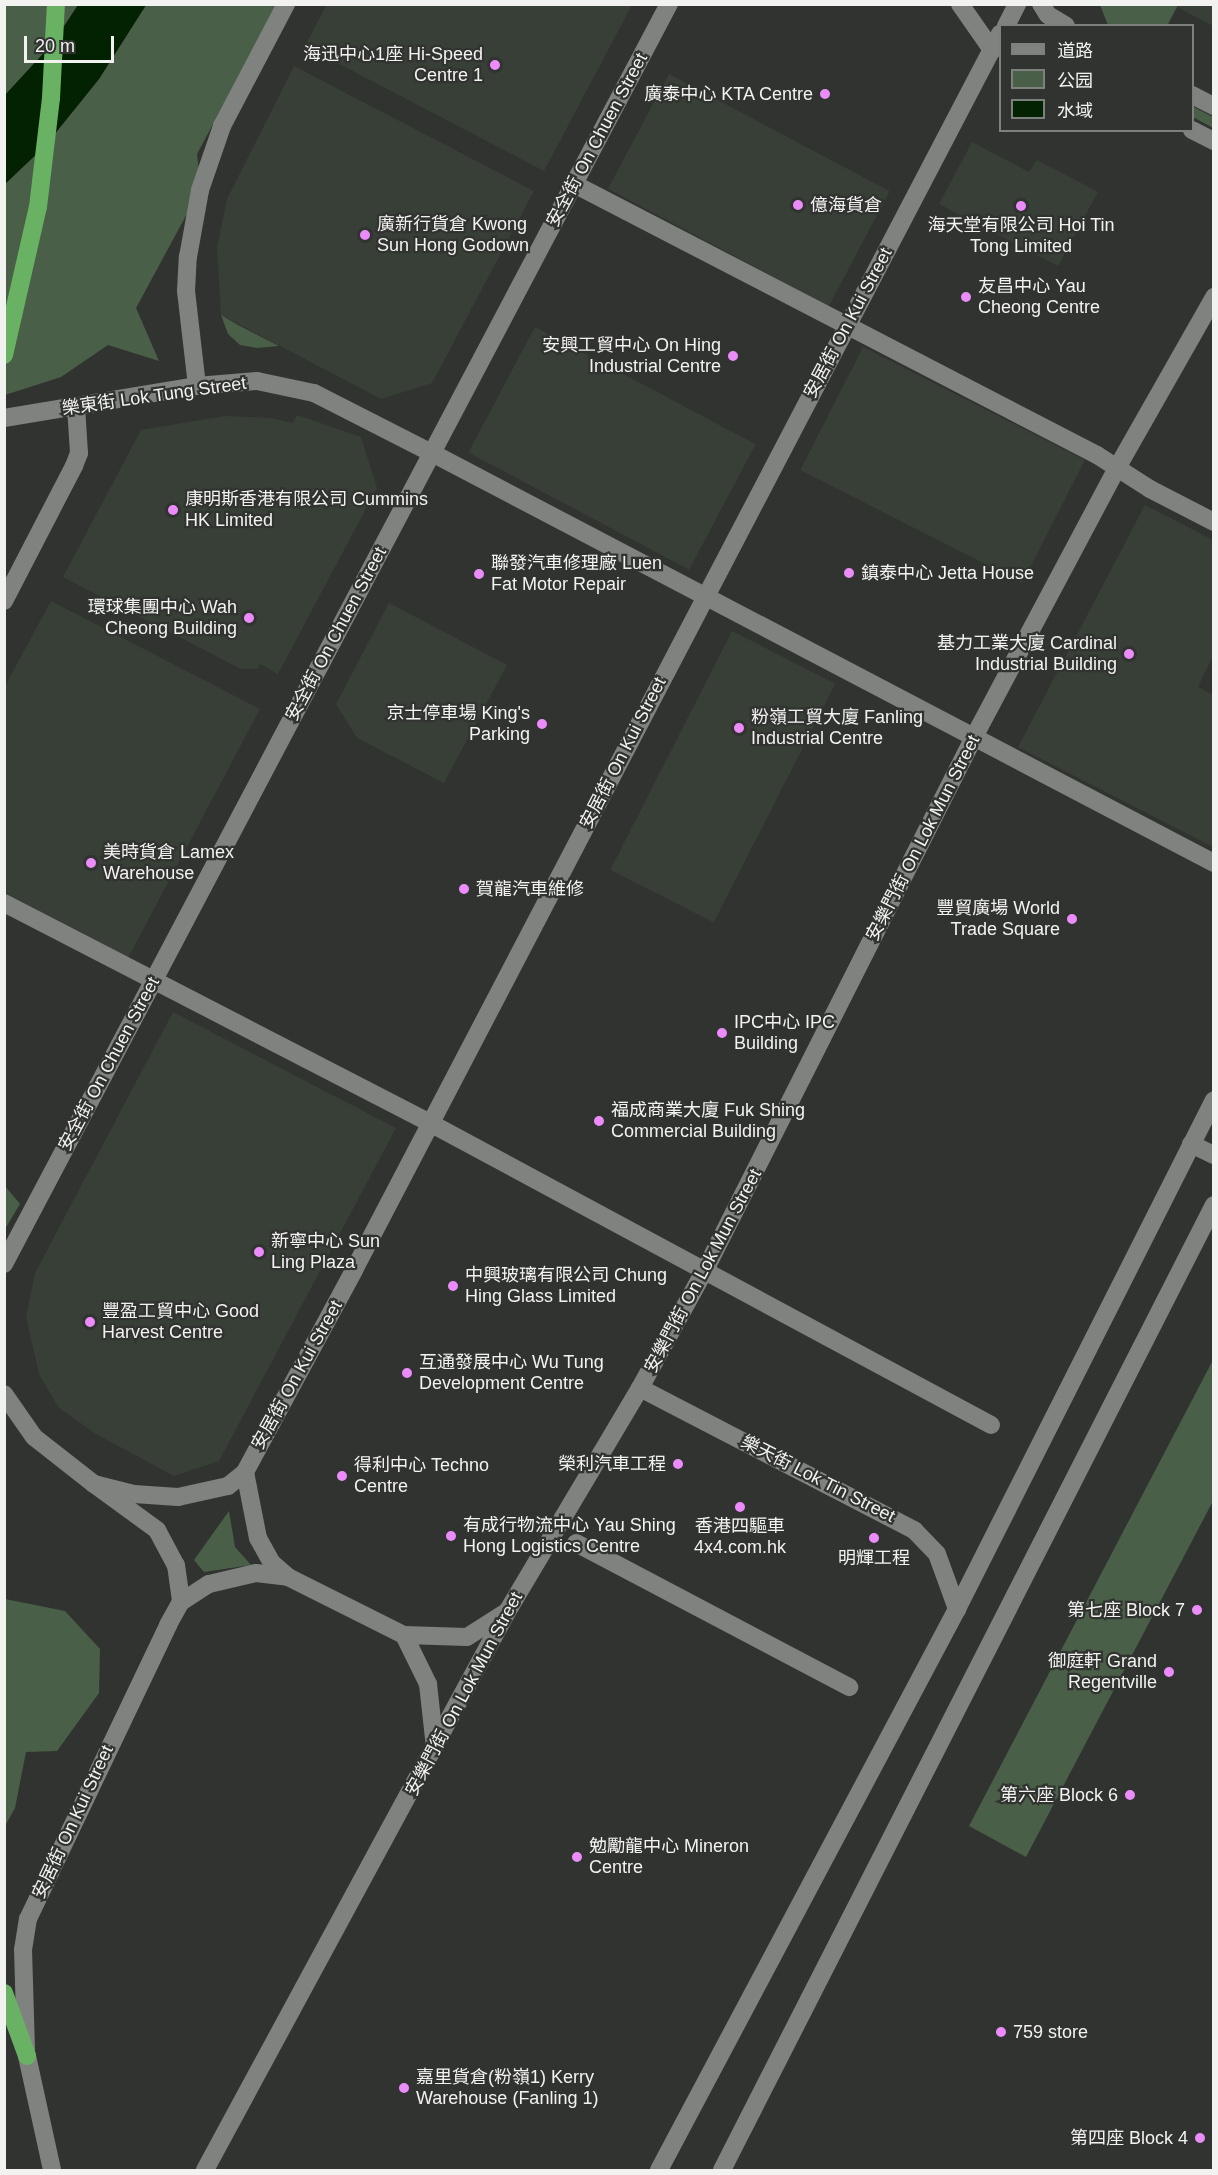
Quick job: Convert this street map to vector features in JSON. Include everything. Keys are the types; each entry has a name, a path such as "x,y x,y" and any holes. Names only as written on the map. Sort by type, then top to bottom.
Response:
{"highway":[{"path":"4,356 38,207 51,98 56,4"},
{"path":"4,1993 27,2056"}],"street":[{"path":"197,386 186,291 200,190 222,126 286,4"},
{"name":"安全街 On Chuen Street","path":"4,1264 669,4"},
{"path":"960,4 998,43"},
{"path":"1007,24 1017,4"},
{"path":"1041,4 1048,15 1063,24"},
{"name":"安居街 On Kui Street","path":"245,1472 998,43"},
{"path":"1194,96 1214,106"},
{"path":"1194,131 1214,141"},
{"path":"574,184 1117,468 1214,522"},
{"name":"安樂門街 On Lok Mun Street","path":"205,2170 507,1612 640,1388 705,1269 974,737 1117,468 1214,297"},
{"name":"樂東街 Lok Tung Street","path":"4,418 197,386 256,381 315,393 1214,863"},
{"path":"4,602 79,453 76,406"},
{"path":"4,903 430,1123 991,1425"},
{"path":"659,2170 957,1609 1214,1100"},
{"path":"1191,1144 1214,1155"},
{"path":"722,2170 1214,1204"},
{"name":"樂天街 Lok Tin Street","path":"640,1388 914,1530 938,1554 957,1609"},
{"path":"4,1394 34,1437 157,1530 176,1565 181,1602"},
{"path":"94,1484 134,1494 178,1497 228,1486 245,1472 258,1539 272,1563 288,1577 404,1635 467,1637 507,1612"},
{"path":"576,1543 849,1687"},
{"path":"181,1602 198,1588 231,1576 256,1573 288,1577"},
{"name":"安居街 On Kui Street","path":"52,2170 27,2056 23,1950 28,1919 181,1602"},
{"path":"404,1635 428,1684 435,1747"}],"shaded area":[{"name":"海迅中心1座 Hi-Speed Centre 1","path":"327,4 632,5 544,171 305,46"},
{"path":"1178,5 1213,5 1213,26 1177,7"},
{"name":"廣新行貨倉 Kwong Sun Hong Godown","path":"294,66 534,191 432,383 381,399 221,315 217,247 227,199"},
{"path":"669,74 890,191 829,306 608,189"},
{"name":"海天堂有限公司 Hoi Tin Tong Limited","path":"972,142 1029,172 1037,160 1098,192 1058,266 939,204"},
{"path":"535,327 756,444 689,570 468,452"},
{"path":"863,347 1085,460 1022,583 800,470"},
{"path":"297,415 361,437 377,488 278,674 260,664 258,669 241,669 63,577 141,430 225,416 271,418 293,423"},
{"name":"基力工業大廈 Cardinal Industrial Building","path":"1145,505 1213,540 1213,656 1198,687 1213,695 1213,847 1018,747"},
{"path":"51,601 260,709 128,958 5,893 4,688"},
{"path":"389,603 507,665 444,783 357,738 336,704"},
{"name":"粉嶺工貿大廈 Fanling Industrial Centre","path":"732,631 835,684 714,922 610,870"},
{"path":"173,1012 396,1128 219,1461 174,1476 96,1434 58,1407 39,1374 26,1317 35,1273"}],"green space":[{"path":"1100,4 1178,5 1168,24 1108,24"},
{"path":"5,5 78,5 53,43 5,96"},
{"path":"146,5 277,5 197,154 201,188 136,308 159,361 108,345 61,377 5,395 5,184 45,146 99,79"},
{"path":"1194,107 1213,117 1213,128 1194,118"},
{"path":"221,315 279,346 257,348 240,345 228,334"},
{"path":"5,1186 20,1204 5,1229"},
{"path":"1213,1360 1213,1501 1026,1857 969,1826"},
{"path":"229,1511 235,1547 251,1565 204,1572 194,1560"},
{"path":"5,1599 65,1611 100,1649 99,1693 57,1751 26,1752 15,1808 5,1826"}],"water":[{"path":"78,5 146,5 99,79 45,146 5,184 4,96 53,43"}],"place":[{"name":"海迅中心1座 Hi-Speed Centre 1","path":"495,65"},
{"name":"廣泰中心 KTA Centre","path":"825,94"},
{"name":"億海貨倉","path":"798,205"},
{"name":"海天堂有限公司 Hoi Tin Tong Limited","path":"1021,206"},
{"name":"廣新行貨倉 Kwong Sun Hong Godown","path":"365,235"},
{"name":"友昌中心 Yau Cheong Centre","path":"966,297"},
{"name":"安興工貿中心 On Hing Industrial Centre","path":"733,356"},
{"name":"康明斯香港有限公司 Cummins HK Limited","path":"173,510"},
{"name":"鎮泰中心 Jetta House","path":"849,573"},
{"name":"聯發汽車修理廠 Luen Fat Motor Repair","path":"479,574"},
{"name":"環球集團中心 Wah Cheong Building","path":"249,618"},
{"name":"基力工業大廈 Cardinal Industrial Building","path":"1129,654"},
{"name":"京士停車場 King's Parking","path":"542,724"},
{"name":"粉嶺工貿大廈 Fanling Industrial Centre","path":"739,728"},
{"name":"美時貨倉 Lamex Warehouse","path":"91,863"},
{"name":"賀龍汽車維修","path":"464,889"},
{"name":"豐貿廣場 World Trade Square","path":"1072,919"},
{"name":"IPC中心 IPC Building","path":"722,1033"},
{"name":"福成商業大廈 Fuk Shing Commercial Building","path":"599,1121"},
{"name":"新寧中心 Sun Ling Plaza","path":"259,1252"},
{"name":"中興玻璃有限公司 Chung Hing Glass Limited","path":"453,1286"},
{"name":"豐盈工貿中心 Good Harvest Centre","path":"90,1322"},
{"name":"互通發展中心 Wu Tung Development Centre","path":"407,1373"},
{"name":"榮利汽車工程","path":"678,1464"},
{"name":"得利中心 Techno Centre","path":"342,1476"},
{"name":"香港四驅車 4x4.com.hk","path":"740,1507"},
{"name":"有成行物流中心 Yau Shing Hong Logistics Centre","path":"451,1536"},
{"name":"明輝工程","path":"874,1538"},
{"name":"第七座 Block 7","path":"1197,1610"},
{"name":"御庭軒 Grand Regentville","path":"1169,1672"},
{"name":"第六座 Block 6","path":"1130,1795"},
{"name":"勉勵龍中心 Mineron Centre","path":"577,1857"},
{"name":"759 store","path":"1001,2032"},
{"name":"嘉里貨倉(粉嶺1) Kerry Warehouse (Fanling 1)","path":"404,2088"},
{"name":"第四座 Block 4","path":"1200,2138"}]}
